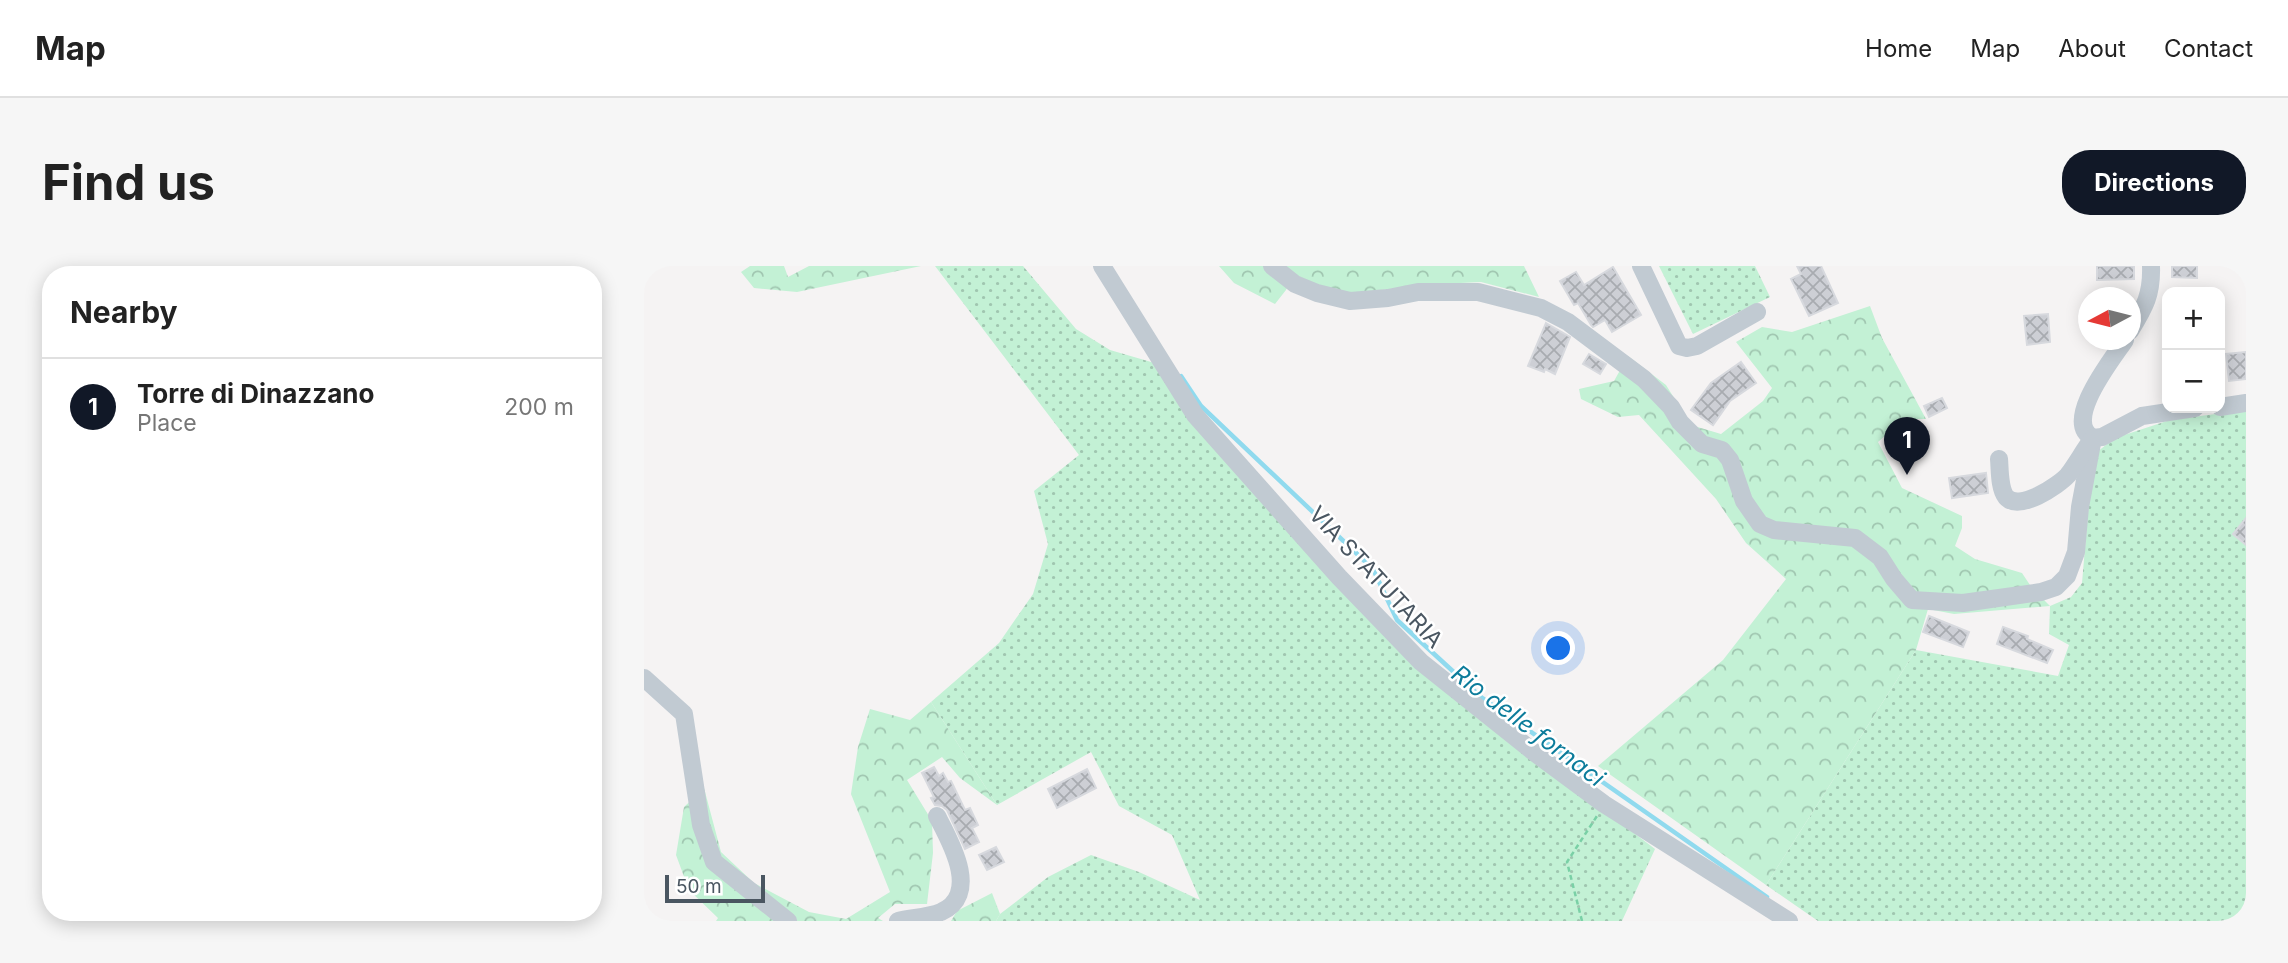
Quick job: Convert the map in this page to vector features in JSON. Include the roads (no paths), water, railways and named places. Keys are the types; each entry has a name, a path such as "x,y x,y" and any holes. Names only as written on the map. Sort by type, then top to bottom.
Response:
{"street":[{"name":"VIA STATUTARIA","path":"1102,266 1195,415 1339,577 1421,662 1604,804 1789,921"},
{"path":"1272,266 1295,284 1350,301 1418,292 1478,292 1541,308 1568,322 1644,379 1702,444 1722,450 1730,460 1744,500 1760,524 1774,530 1855,538 1880,557 1912,600 1963,603 2041,592 2056,587 2067,576 2076,552 2080,507 2093,438"},
{"path":"1641,266 1679,346 1697,346 1756,312"},
{"path":"2141,312 2151,288 2151,266"},
{"path":"2118,350 2089,398 2083,427 2088,436 2102,437 2142,416 2162,413"},
{"path":"2225,406 2246,403"},
{"path":"1998,459 2003,493 2012,501 2020,503 2066,477 2093,438"},
{"path":"644,678 684,714 701,825 714,862 788,921"},
{"path":"898,921 942,912 956,899 961,886 956,853 937,816"}],"waterway":[{"name":"Rio delle fornaci","path":"1181,376 1201,406 1373,569 1397,620 1481,697 1767,897"}],"place":[{"name":"Torre di Dinazzano","path":"1907,475"}]}
